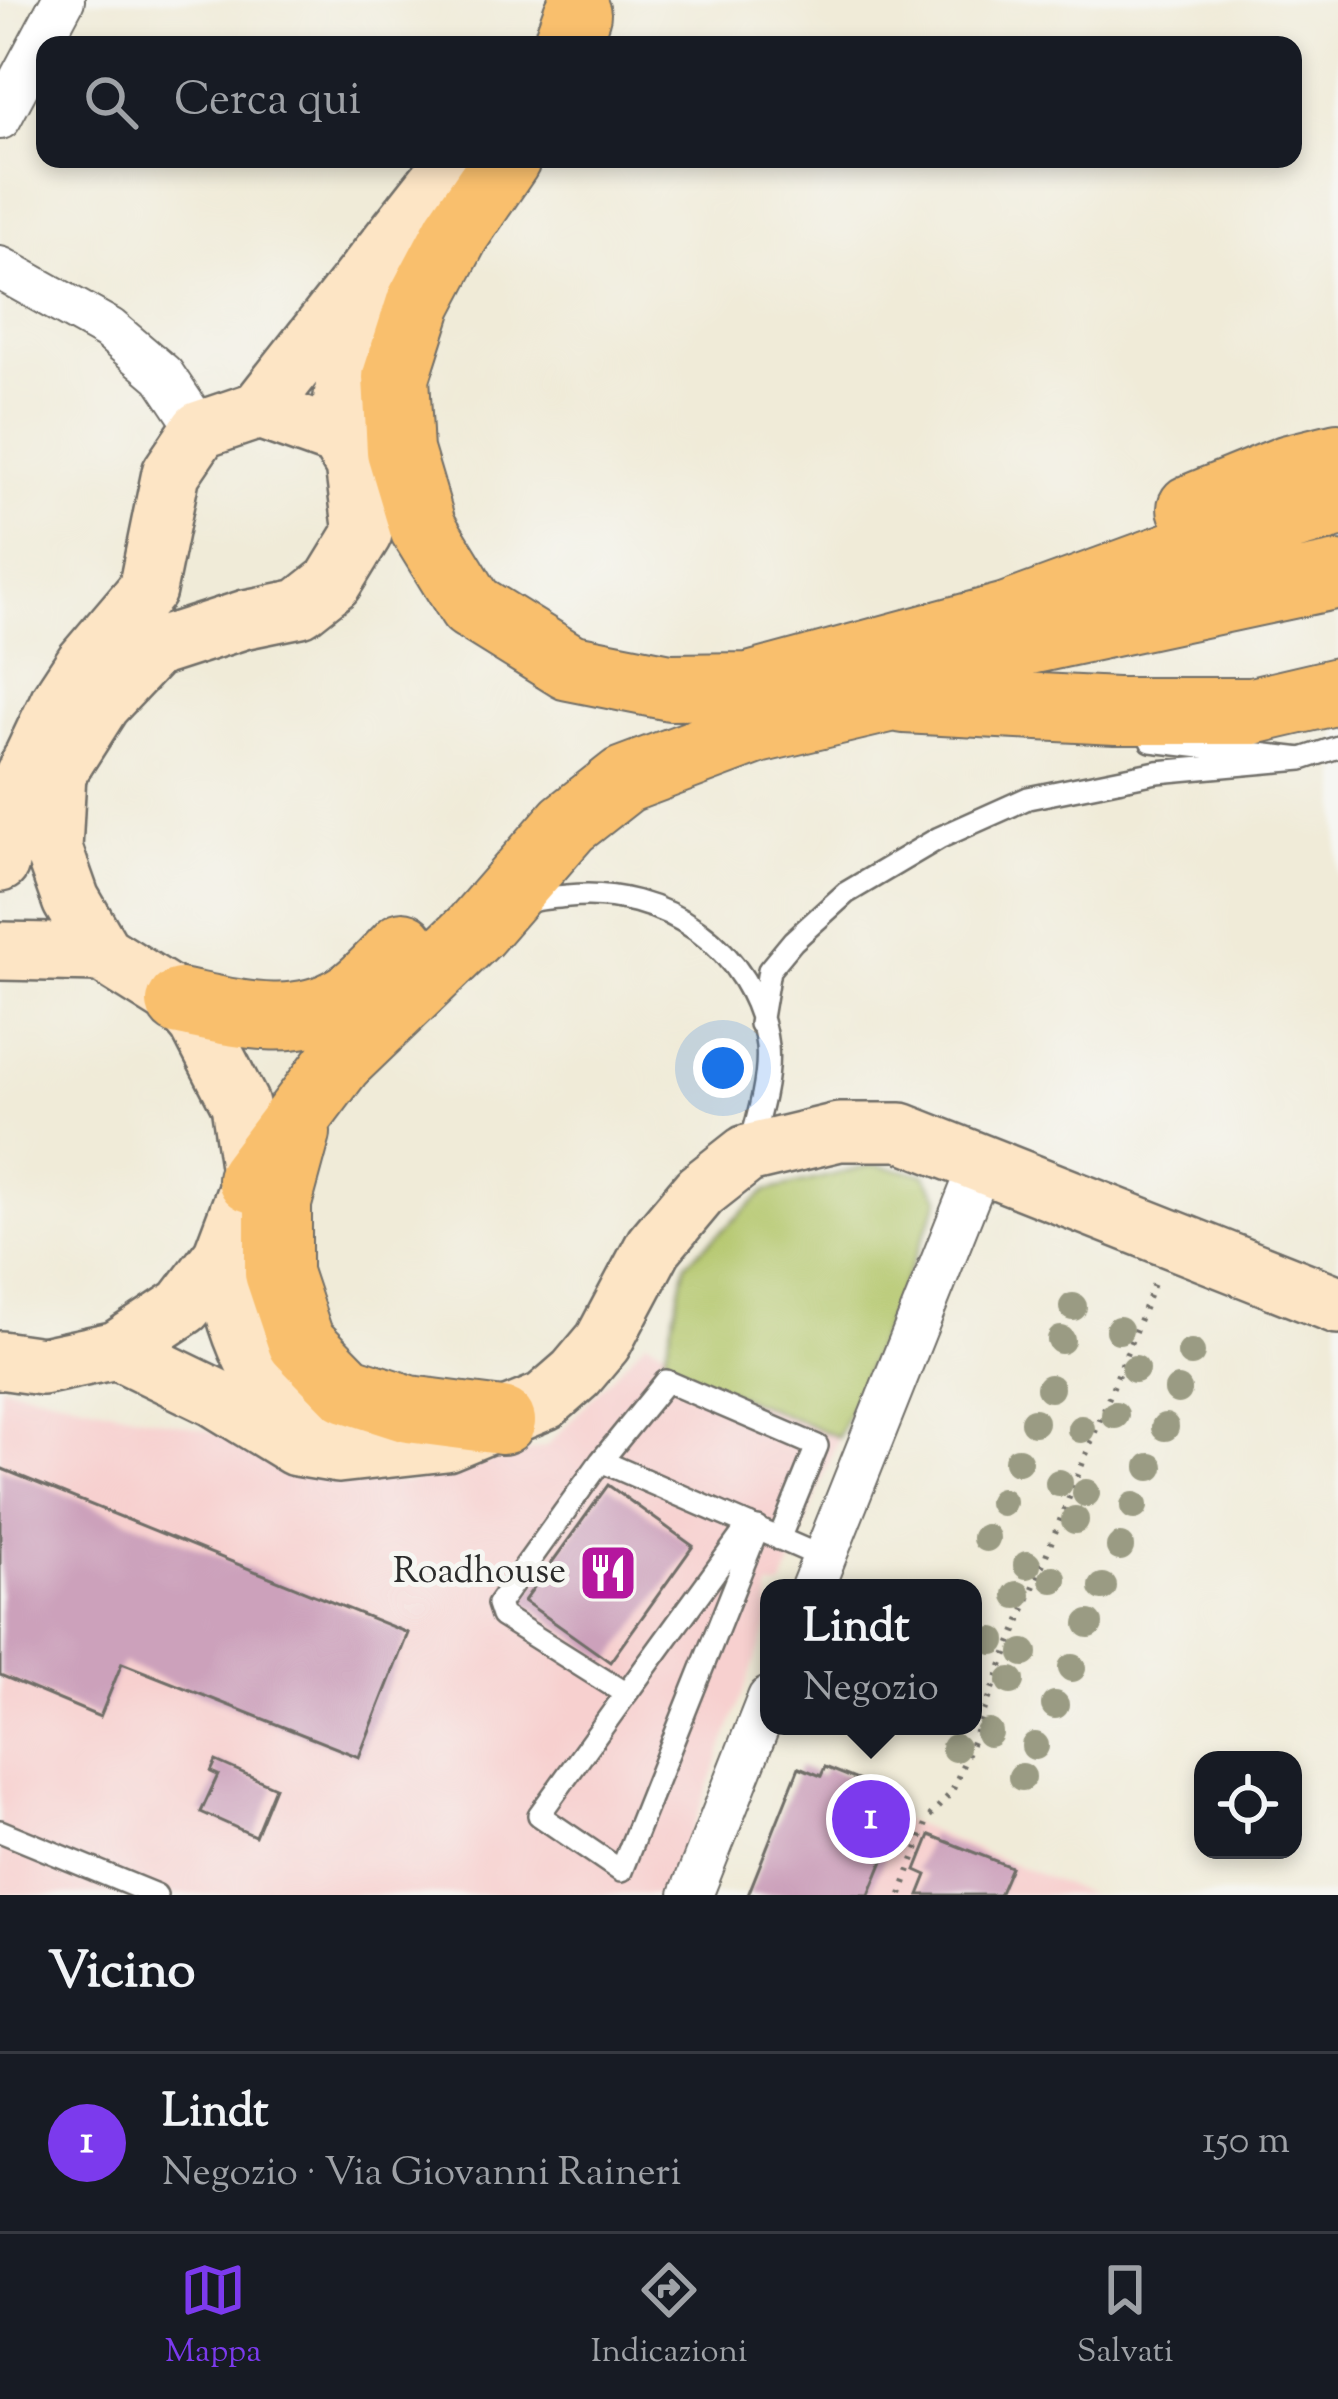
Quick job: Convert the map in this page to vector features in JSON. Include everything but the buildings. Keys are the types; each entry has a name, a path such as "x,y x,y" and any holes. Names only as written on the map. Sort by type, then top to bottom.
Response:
{"highway":[{"path":"501,168 457,232 420,302 396,376 400,451 423,528 470,606 568,667 670,687 749,686"},
{"path":"180,1001 245,1015 301,1016 348,998 578,780 749,686 1007,616 1214,540 1336,480"},
{"path":"251,1179 340,1061 476,932 568,824 624,780 757,730 889,699 1001,647 1338,575"},
{"path":"889,699 1252,711 1338,692"},
{"path":"311,1099 290,1151 278,1203 278,1273 302,1342 347,1389 409,1409 502,1420"}],"street":[{"path":"43,36 62,0"},
{"path":"0,118 36,49"},
{"path":"0,862 17,790 59,702 84,664 147,590 171,473 200,430 259,410 449,168"},
{"path":"0,1360 42,1366 117,1350 184,1306 222,1256 251,1179 240,1104 198,1023 180,1001 102,953 71,900 53,849 57,773 101,704 153,649 245,619 300,608 333,582 363,533 354,466 338,437 349,349 417,206"},
{"path":"0,268 109,328 163,375 200,430"},
{"path":"259,410 338,437"},
{"path":"0,951 102,953"},
{"path":"117,1350 214,1397 296,1448 338,1454 446,1442 545,1401 575,1375 603,1342 654,1246 700,1191 747,1154 838,1132 901,1132 1338,1305"},
{"path":"818,1573 982,1162"},
{"path":"222,1256 233,1316 269,1385 298,1417 351,1438 372,1452"},
{"path":"691,1895 760,1721"}],"lane":[{"path":"1087,709 1148,741 1302,759"},
{"path":"760,1024 769,970 793,941 846,893 939,838 1028,798 1157,772 1302,759 1338,747"},
{"path":"476,932 530,900 592,893 645,900 680,917 736,965 767,1047 760,1111 747,1154"},
{"path":"626,1694 502,1616 498,1604 665,1381 817,1446 779,1539"},
{"path":"601,1461 779,1539 818,1573"},
{"path":"753,1527 621,1870 539,1815 753,1527"},
{"path":"0,1831 156,1895"}],"path":[{"path":"982,1717 1159,1272"},
{"path":"901,1895 928,1818 952,1792 975,1735"}],"shaded area":[{"path":"646,1340 838,1437 785,1579 760,1579 760,1647 668,1895 0,1895 0,1385 224,1434 404,1483 546,1447"},
{"path":"811,1783 1090,1895 764,1895"}],"green space":[{"path":"874,1165 924,1174 940,1198 838,1437 663,1364 686,1263 766,1191"}],"place":[{"name":"Roadhouse","path":"608,1573"},
{"name":"Lindt","path":"871,1819"}]}
